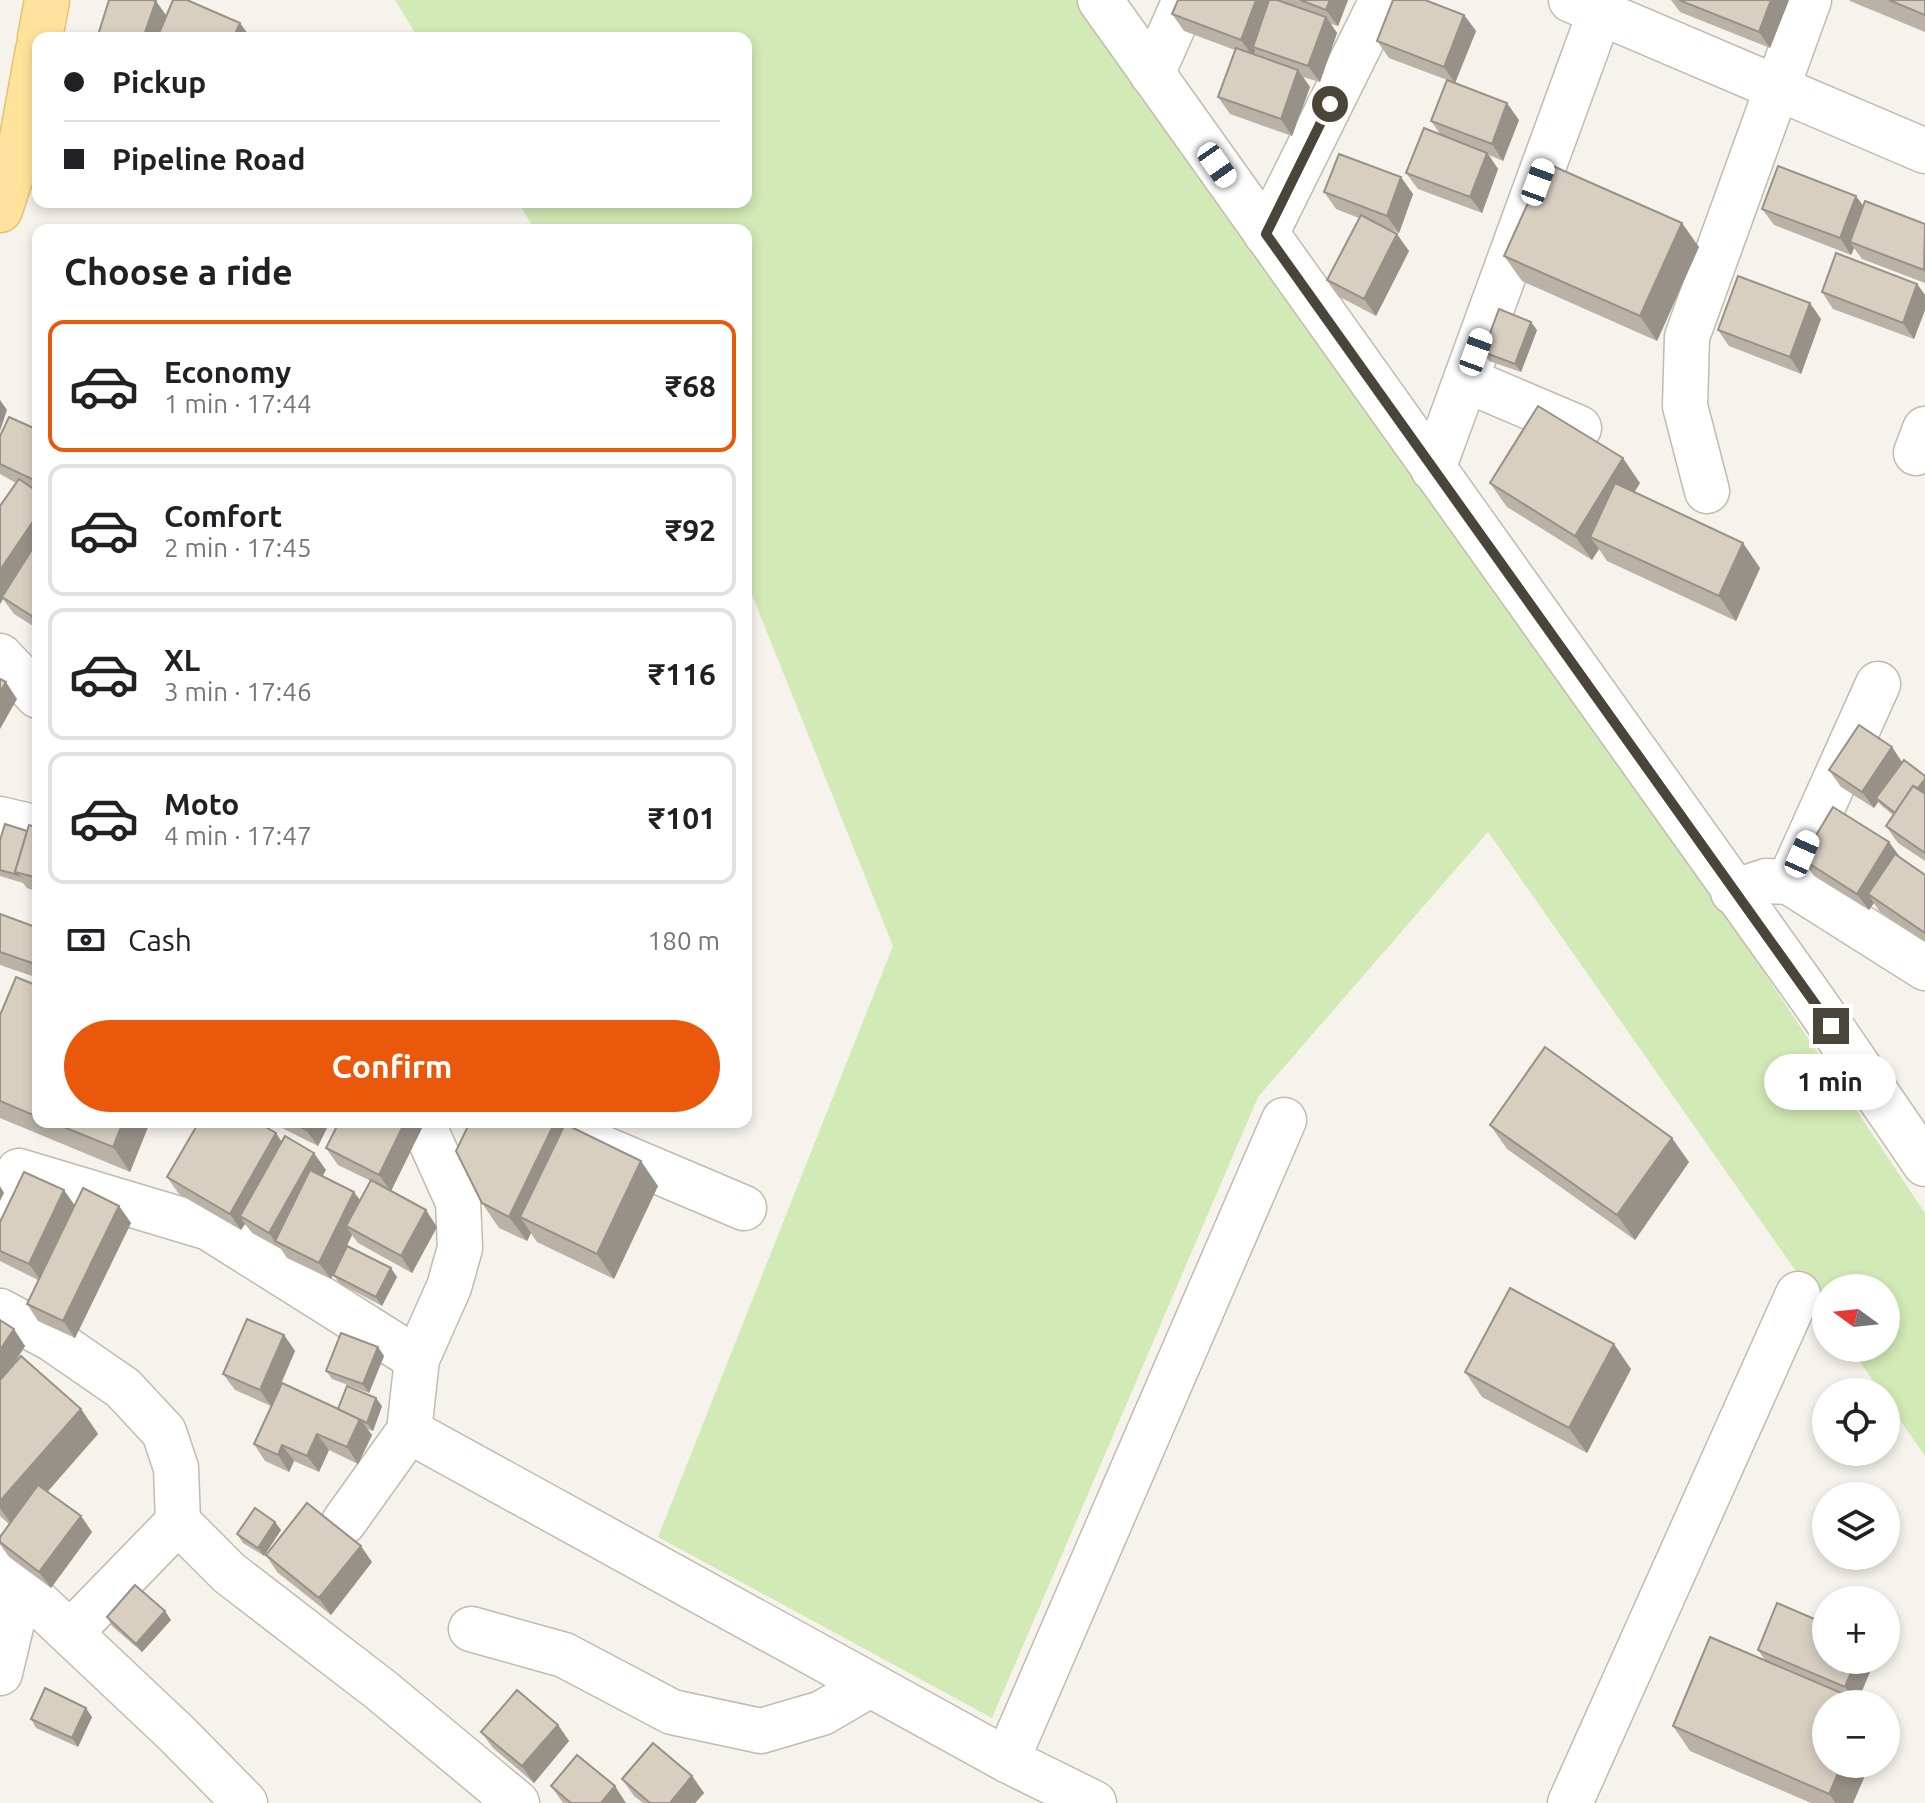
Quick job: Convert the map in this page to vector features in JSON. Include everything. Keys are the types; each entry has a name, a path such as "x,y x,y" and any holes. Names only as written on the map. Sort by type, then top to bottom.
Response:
{"main road":[{"path":"41,32 47,0"},
{"path":"0,210 20,149 32,83"}],"street":[{"path":"1100,0 1815,1003 1925,1164"},
{"path":"1152,74 1185,0"},
{"path":"1266,234 1382,0"},
{"path":"1707,491 1685,406 1687,337 1809,0"},
{"path":"1433,469 1466,380 1586,6 1925,151"},
{"path":"1466,380 1579,428"},
{"path":"0,656 32,690"},
{"path":"1789,882 1878,684"},
{"path":"0,819 32,827"},
{"path":"1733,892 1766,881 1789,882 1925,968"},
{"path":"1007,1760 1284,1120"},
{"path":"344,1522 409,1431 417,1359 449,1287 460,1248 458,1202 425,1128"},
{"path":"555,1128 744,1208"},
{"path":"0,1216 9,1167 209,1228 417,1359"},
{"path":"1570,1803 1798,1294"},
{"path":"0,1311 52,1339 123,1388 164,1432 176,1468 178,1522 229,1573 381,1690 517,1803"},
{"path":"409,1431 1007,1760 1094,1803"},
{"path":"71,1632 178,1522"},
{"path":"10,1578 71,1632 245,1803"},
{"path":"0,1673 10,1578"},
{"path":"471,1629 564,1655 672,1712 761,1731 822,1713 870,1685"}],"green space":[{"path":"395,0 1081,0 1563,672 1925,1213 1925,1456 1900,1420 1900,1378 1871,1378 1860,1362 1900,1362 1900,1274 1812,1274 1812,1294 1488,832 1258,1097 992,1718 658,1537 893,946 752,595 752,224 531,224 522,208 752,208 752,32 414,32"}],"building":[{"path":"109,0 156,1 145,32 99,32"},
{"path":"173,0 187,0 240,23 236,32 160,32"},
{"path":"1178,0 1256,0 1241,40 1172,14"},
{"path":"1269,0 1326,17 1308,66 1253,47"},
{"path":"1300,0 1330,0 1326,10"},
{"path":"1393,0 1425,0 1464,15 1444,67 1377,41"},
{"path":"1679,0 1771,0 1759,32"},
{"path":"1889,0 1925,0 1925,15"},
{"path":"1236,48 1298,70 1281,119 1218,97"},
{"path":"1447,80 1507,103 1492,144 1431,121"},
{"path":"1424,128 1487,153 1470,197 1406,173"},
{"path":"1339,154 1401,177 1387,216 1324,192"},
{"path":"1546,163 1682,223 1640,316 1504,256"},
{"path":"1778,166 1856,196 1840,238 1762,209"},
{"path":"1865,201 1925,224 1924,270 1850,242"},
{"path":"1361,215 1397,234 1364,299 1327,280"},
{"path":"1836,253 1917,284 1903,323 1822,292"},
{"path":"1738,276 1810,303 1790,357 1718,330"},
{"path":"1499,309 1531,322 1515,364 1483,352"},
{"path":"1538,406 1623,458 1575,536 1490,483"},
{"path":"9,417 32,427 32,479 0,464 0,436"},
{"path":"19,479 32,488 32,523 0,570 0,506"},
{"path":"1615,483 1743,543 1719,596 1590,537"},
{"path":"32,550 32,616 2,597"},
{"path":"1859,725 1892,747 1862,792 1829,770"},
{"path":"1904,760 1925,779 1918,788 1913,786 1895,813 1876,798"},
{"path":"1913,786 1925,794 1925,853 1886,826"},
{"path":"1833,807 1889,842 1857,894 1802,859"},
{"path":"5,824 27,831 15,872 18,875 0,870 0,840"},
{"path":"29,825 32,826 32,876 15,872"},
{"path":"1895,854 1925,875 1925,933 1868,894"},
{"path":"0,914 32,926 32,963 0,952"},
{"path":"16,977 32,984 32,1114 0,1101 0,1015"},
{"path":"1545,1047 1672,1138 1617,1215 1490,1125"},
{"path":"66,1128 121,1128 113,1147"},
{"path":"196,1128 267,1128 276,1133 230,1214 167,1177"},
{"path":"336,1128 402,1128 379,1175 326,1148"},
{"path":"467,1128 552,1128 509,1217 482,1203 456,1151"},
{"path":"563,1128 573,1128 641,1161 597,1254 520,1217"},
{"path":"285,1136 314,1153 269,1233 240,1216"},
{"path":"310,1170 354,1192 319,1263 275,1241"},
{"path":"24,1172 64,1190 29,1264 0,1251 0,1222"},
{"path":"371,1180 426,1210 401,1256 346,1226"},
{"path":"83,1188 119,1206 63,1321 27,1304"},
{"path":"347,1246 391,1268 376,1297 333,1275"},
{"path":"1510,1288 1614,1344 1569,1428 1465,1372"},
{"path":"247,1319 284,1335 260,1390 223,1374"},
{"path":"0,1320 14,1329 0,1350"},
{"path":"341,1333 378,1347 363,1384 326,1371"},
{"path":"21,1356 81,1409 0,1501 0,1380"},
{"path":"282,1383 360,1419 347,1447 317,1434 307,1456 282,1445 278,1455 254,1444"},
{"path":"347,1386 376,1398 367,1423 338,1409"},
{"path":"38,1485 81,1516 39,1572 0,1542 0,1537"},
{"path":"307,1503 361,1546 319,1598 266,1555"},
{"path":"255,1508 275,1522 258,1548 237,1534"},
{"path":"135,1585 165,1611 136,1644 107,1617"},
{"path":"1777,1603 1812,1618 1812,1673 1758,1650"},
{"path":"1710,1637 1834,1690 1812,1690 1812,1778 1836,1778 1829,1794 1673,1726"},
{"path":"1814,1674 1850,1674 1845,1687"},
{"path":"45,1688 86,1708 72,1738 31,1719"},
{"path":"517,1690 558,1725 522,1766 481,1732"},
{"path":"653,1743 692,1776 670,1803 650,1803 622,1779"},
{"path":"577,1755 615,1786 601,1803 571,1803 551,1786"}],"route":[{"path":"1330,104 1266,234 1831,1026"}]}
